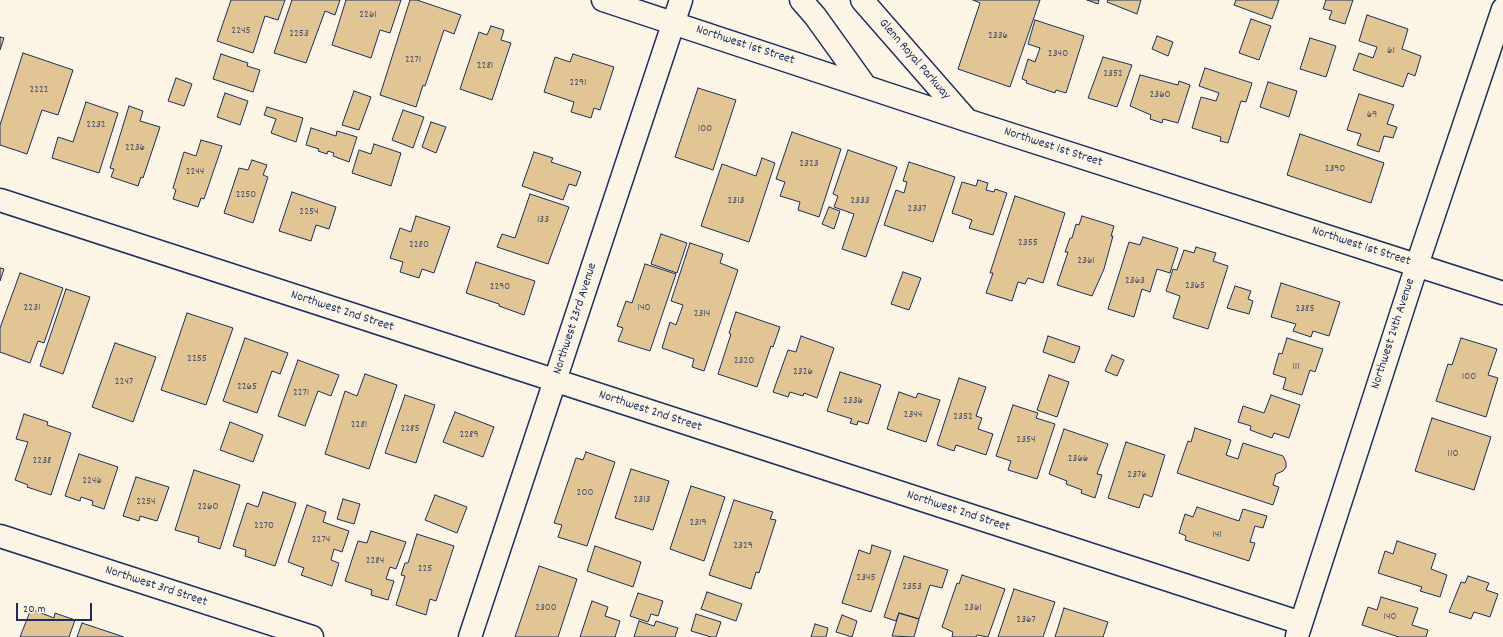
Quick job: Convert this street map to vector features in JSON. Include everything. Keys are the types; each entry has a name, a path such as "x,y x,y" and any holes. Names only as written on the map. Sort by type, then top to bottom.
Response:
{"street":[{"name":"Northwest 1st Street","path":"603,0 966,120 1503,293"},
{"name":"Northwest 23rd Avenue","path":"470,637 681,0"},
{"path":"801,0 815,16 866,87"},
{"name":"Glenn Royal Parkway","path":"862,0 966,120"},
{"name":"Northwest 24th Avenue","path":"1299,630 1417,265 1503,9"},
{"name":"Northwest 2nd Street","path":"0,200 556,381 1299,630"},
{"name":"Northwest 3rd Street","path":"0,536 312,637"}],"building":[{"path":"231,0 285,0 278,20 265,16 253,53 217,41"},
{"path":"292,0 340,0 335,15 325,11 306,63 274,53"},
{"path":"346,0 401,0 390,33 380,30 371,58 332,45"},
{"path":"410,0 417,0 461,15 454,34 444,30 425,86 423,85 416,107 380,95"},
{"path":"973,0 1040,0 1010,87 958,69 980,3"},
{"path":"1087,0 1099,0 1098,4"},
{"path":"1108,0 1141,0 1137,14 1107,2"},
{"path":"1236,0 1279,0 1272,19 1234,5"},
{"path":"1326,0 1353,0 1345,24 1329,19 1332,11 1323,9"},
{"path":"1367,15 1408,29 1402,49 1421,56 1415,76 1408,73 1403,87 1353,70 1359,53 1373,58 1377,47 1359,41"},
{"path":"1251,19 1271,26 1259,60 1239,53"},
{"path":"1035,20 1084,36 1066,93 1056,90 1055,93 1026,83 1027,81 1022,79 1028,59 1035,62 1040,48 1028,44"},
{"path":"491,26 504,30 501,40 511,43 492,100 460,89 479,32 487,35"},
{"path":"1157,36 1173,42 1168,56 1152,49"},
{"path":"0,37 4,38 0,50"},
{"path":"1310,38 1336,46 1326,77 1300,69"},
{"path":"23,53 73,70 58,115 42,110 27,154 0,145 0,125"},
{"path":"221,54 248,63 247,66 260,70 253,92 213,79"},
{"path":"573,54 614,67 600,110 594,108 591,118 571,112 574,102 544,92 555,57 570,62"},
{"path":"1103,57 1132,65 1117,107 1088,98"},
{"path":"1205,68 1252,83 1246,102 1241,101 1228,143 1220,141 1221,137 1192,128 1201,97 1216,101 1219,93 1199,86"},
{"path":"1140,75 1178,85 1179,81 1190,85 1178,123 1163,119 1162,123 1150,119 1151,115 1130,106"},
{"path":"176,78 192,84 184,106 168,101"},
{"path":"1268,82 1297,91 1289,117 1260,107"},
{"path":"698,88 736,100 713,170 675,157"},
{"path":"354,91 371,97 359,130 342,125"},
{"path":"225,93 248,101 240,125 217,117"},
{"path":"1359,94 1394,105 1387,124 1397,127 1393,138 1384,136 1379,152 1357,145 1361,134 1347,130"},
{"path":"86,102 118,113 99,173 52,158 58,137 73,142"},
{"path":"129,106 143,111 140,121 160,127 143,178 141,177 138,186 111,177 114,169 110,168"},
{"path":"267,107 303,118 296,142 271,133 276,119 264,115"},
{"path":"403,110 424,117 413,148 392,140"},
{"path":"431,122 446,127 436,153 422,147"},
{"path":"311,128 336,136 337,131 357,137 349,162 333,156 334,153 328,151 327,154 318,151 319,149 306,145"},
{"path":"792,132 841,149 819,217 798,210 800,202 780,196 785,182 776,179"},
{"path":"1300,134 1384,163 1371,203 1287,175"},
{"path":"201,140 222,146 204,199 201,198 198,207 173,199 176,190 173,188 184,152 196,156"},
{"path":"374,144 401,153 391,186 352,173 359,150 371,154"},
{"path":"848,150 897,167 866,257 842,249 854,214 834,207 838,196 833,194"},
{"path":"534,152 553,158 551,162 581,172 576,186 569,184 563,200 522,186"},
{"path":"762,158 775,163 749,242 701,226 722,164 756,176"},
{"path":"252,160 267,165 263,175 268,177 253,223 224,213 239,168 248,170"},
{"path":"909,162 955,177 933,242 884,225 896,190 904,193 907,182 903,181"},
{"path":"978,180 988,183 986,190 994,192 995,189 1007,193 993,235 969,228 972,220 952,213 962,182 976,186"},
{"path":"292,192 336,207 329,229 316,225 311,241 279,231"},
{"path":"530,194 569,207 548,264 497,247 502,234 515,238"},
{"path":"1015,196 1065,213 1043,283 1028,278 1025,284 1018,282 1012,301 986,293 993,273 990,273"},
{"path":"829,207 840,211 834,229 822,224"},
{"path":"416,216 450,227 434,273 422,269 419,278 400,272 403,262 390,258 400,228 411,232"},
{"path":"1082,216 1114,226 1111,236 1113,236 1104,269 1092,296 1057,285 1068,252 1065,252 1070,238 1072,238 1076,224 1079,225"},
{"path":"661,234 687,243 677,273 651,264"},
{"path":"1143,237 1178,248 1170,273 1157,269 1150,292 1142,289 1134,317 1108,309 1129,242 1140,245"},
{"path":"690,243 723,254 720,263 738,270 704,371 692,367 694,359 662,348 670,322 676,325 683,305 671,301"},
{"path":"1196,247 1216,253 1213,261 1228,266 1208,329 1173,318 1180,296 1166,291 1173,269 1177,270 1184,250 1194,253"},
{"path":"476,262 535,281 524,315 499,306 499,304 466,293"},
{"path":"645,264 676,274 650,351 618,341 623,328 617,326 626,301 632,303"},
{"path":"0,268 4,269 0,281"},
{"path":"903,272 921,278 909,310 891,304"},
{"path":"20,273 63,288 44,343 38,341 30,363 0,352 0,328"},
{"path":"1281,283 1340,302 1329,336 1313,331 1311,337 1293,331 1296,324 1271,317"},
{"path":"1235,286 1251,291 1248,299 1253,301 1249,314 1227,308"},
{"path":"66,289 90,297 63,374 40,366"},
{"path":"736,312 780,327 773,347 771,346 757,387 718,374 731,334 729,333"},
{"path":"187,313 233,328 206,405 161,390"},
{"path":"801,336 834,348 817,398 804,393 803,396 790,392 788,397 773,392 788,350 796,352"},
{"path":"1048,336 1080,347 1074,363 1043,352"},
{"path":"245,338 288,353 280,374 272,371 257,413 223,401"},
{"path":"1287,338 1323,349 1315,372 1310,370 1302,395 1283,389 1286,378 1273,374 1279,353 1282,354"},
{"path":"1461,338 1497,349 1488,375 1498,378 1486,417 1436,401 1448,364 1452,365"},
{"path":"115,343 156,357 133,422 92,407"},
{"path":"1112,355 1124,360 1117,376 1105,371"},
{"path":"298,360 339,375 331,396 318,391 305,426 278,416"},
{"path":"840,372 881,385 868,424 858,421 857,425 850,423 852,419 827,411"},
{"path":"365,374 397,385 369,469 325,454 345,391 357,396"},
{"path":"1049,375 1069,382 1057,417 1037,410"},
{"path":"959,378 986,387 976,416 982,418 978,429 993,434 986,455 956,445 954,451 937,445"},
{"path":"899,392 916,398 918,393 940,400 926,442 887,429"},
{"path":"405,395 435,405 416,463 385,453"},
{"path":"1271,395 1300,405 1289,438 1274,433 1272,438 1250,430 1251,426 1238,422 1243,406 1264,413"},
{"path":"1013,405 1038,413 1036,418 1055,424 1037,479 1008,470 1011,461 996,456"},
{"path":"455,412 494,427 483,457 443,442"},
{"path":"24,414 48,422 47,425 71,433 51,495 27,487 28,485 15,480 28,442 16,439"},
{"path":"1432,418 1491,437 1474,490 1415,471"},
{"path":"230,422 263,435 253,462 220,450"},
{"path":"1195,428 1231,440 1226,455 1238,459 1243,443 1283,456 1286,462 1286,467 1283,471 1276,474 1273,485 1279,487 1273,505 1177,473 1188,441 1191,442"},
{"path":"1064,429 1108,444 1097,474 1102,475 1095,498 1081,493 1082,490 1066,484 1067,481 1049,474"},
{"path":"1126,442 1165,455 1152,497 1144,494 1139,508 1108,498"},
{"path":"586,452 615,462 587,546 558,537 562,525 554,523 576,458 583,460"},
{"path":"79,454 118,467 104,509 92,505 93,501 81,497 80,501 65,496"},
{"path":"631,469 669,481 653,530 615,518"},
{"path":"194,470 240,485 220,549 198,542 199,537 175,530"},
{"path":"136,477 169,487 157,521 140,516 139,521 123,516"},
{"path":"691,486 725,497 704,561 670,549"},
{"path":"263,492 296,503 275,566 245,556 246,550 233,546 247,503 258,507"},
{"path":"435,495 467,507 457,533 425,520"},
{"path":"343,499 360,504 354,524 337,519"},
{"path":"734,500 773,512 770,519 776,520 759,573 756,572 751,589 709,575"},
{"path":"307,505 326,512 323,522 349,531 342,552 334,549 331,560 339,563 332,586 301,575 304,568 288,562"},
{"path":"1197,507 1239,521 1243,509 1267,516 1263,528 1255,526 1250,542 1255,543 1249,561 1185,540 1186,536 1179,533 1185,514 1193,517"},
{"path":"371,531 406,542 396,569 390,567 386,579 394,581 388,600 371,595 372,590 345,581 358,541 367,543"},
{"path":"417,534 454,546 436,601 430,599 426,615 396,605 405,576 401,575 405,563 408,563"},
{"path":"1397,541 1436,554 1431,569 1447,575 1440,597 1420,591 1422,587 1378,573 1385,551 1393,554"},
{"path":"872,545 891,551 871,612 842,603 859,550 870,554"},
{"path":"595,546 641,562 633,587 587,571"},
{"path":"904,556 948,570 942,588 930,585 919,619 899,613 896,621 884,617"},
{"path":"539,566 577,579 558,637 515,637"},
{"path":"962,575 1005,589 988,637 977,635 976,637 952,637 953,632 942,627 957,583 959,584"},
{"path":"1468,576 1489,583 1486,590 1498,594 1490,617 1474,612 1471,619 1449,612 1461,582 1465,583"},
{"path":"1014,589 1055,602 1043,637 998,637"},
{"path":"707,592 742,604 736,621 701,609"},
{"path":"638,593 663,601 658,616 651,614 648,622 630,616"},
{"path":"1381,597 1418,608 1412,625 1428,630 1426,637 1399,637 1362,625 1368,607 1377,610"},
{"path":"592,601 608,607 605,616 620,621 615,637 580,637"},
{"path":"1064,608 1108,622 1103,637 1055,637"},
{"path":"31,609 54,618 55,613 75,620 69,637 20,637"},
{"path":"899,613 919,619 914,637 892,636"},
{"path":"696,614 721,622 716,637 691,631"},
{"path":"842,615 857,621 852,637 836,632"},
{"path":"639,621 654,626 656,621 678,628 675,637 634,637"},
{"path":"82,623 124,637 77,637"},
{"path":"815,624 828,628 826,637 811,637"}]}
